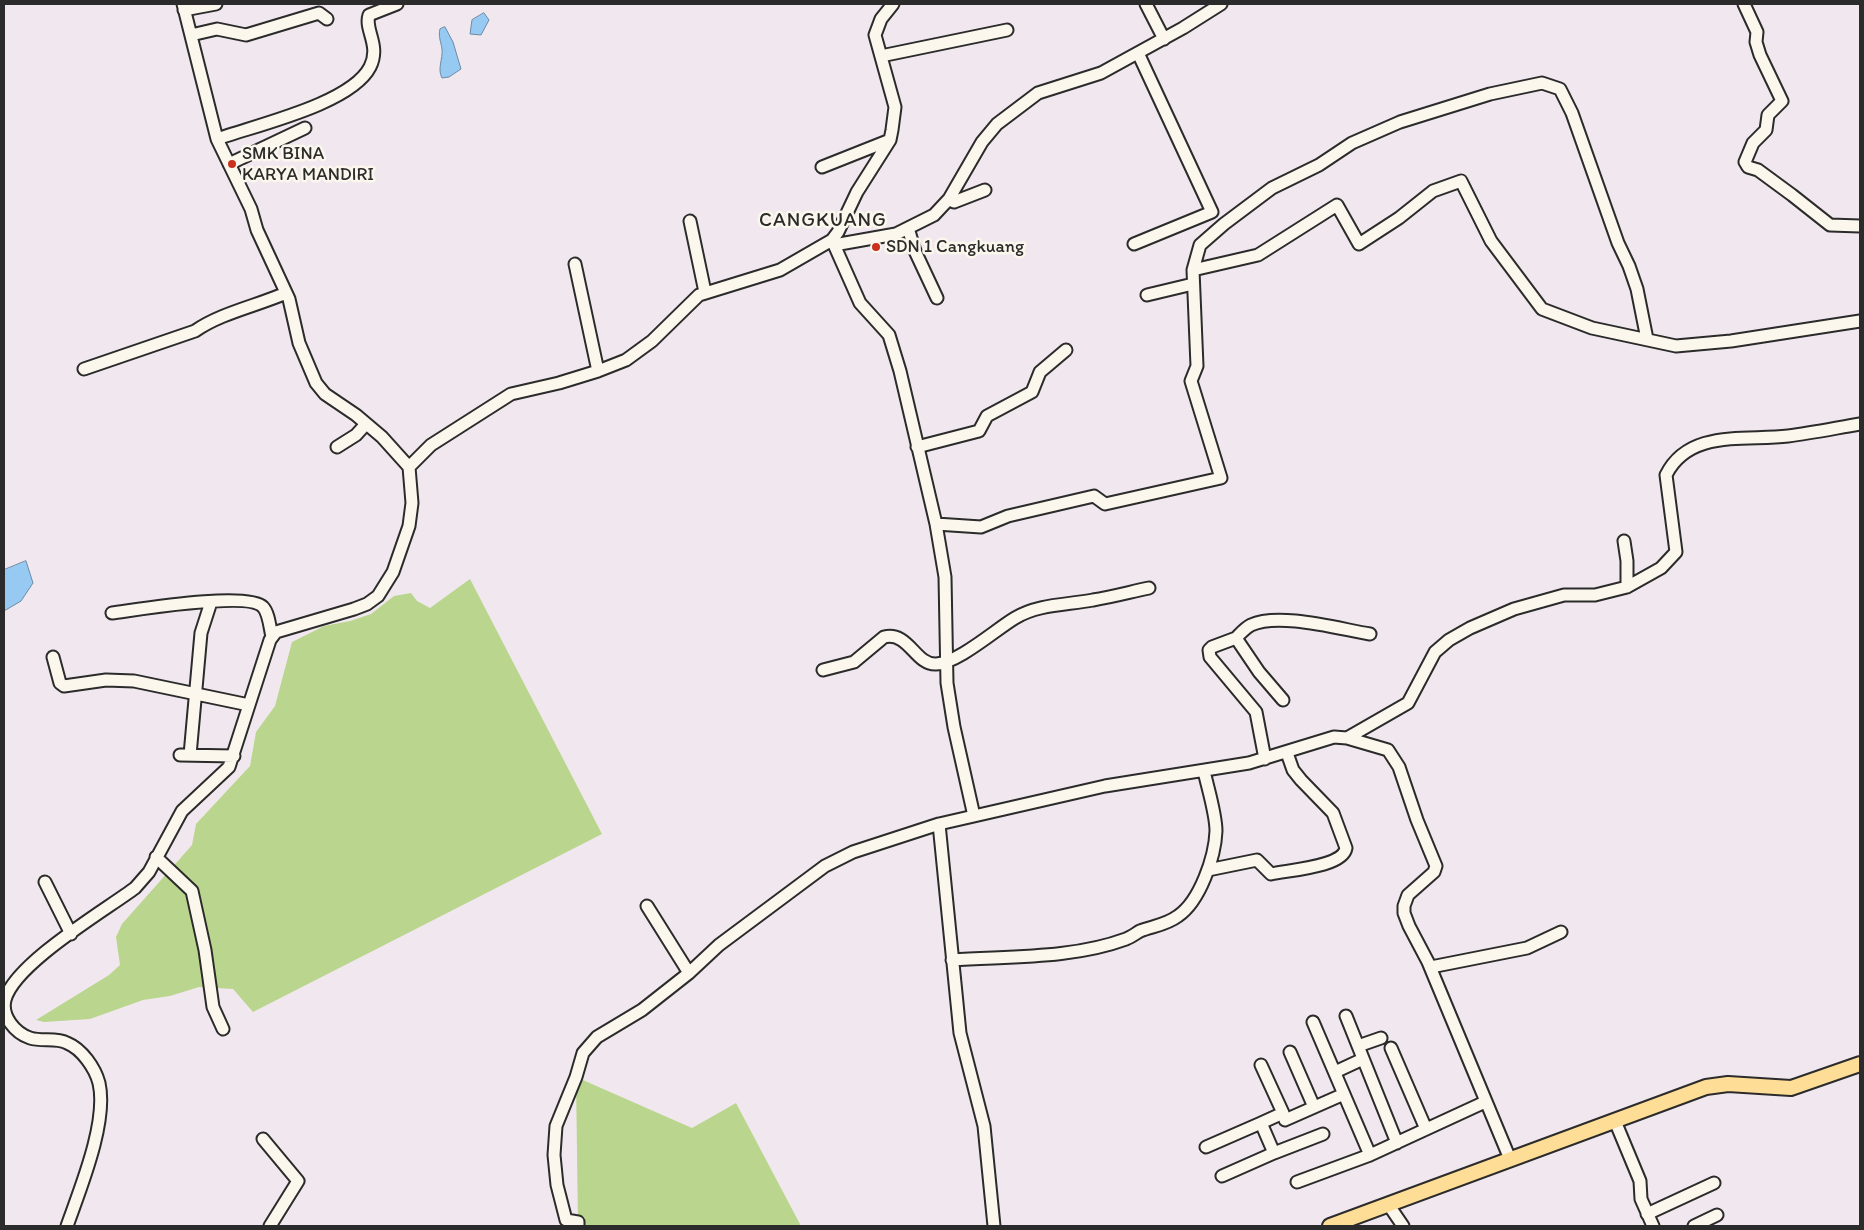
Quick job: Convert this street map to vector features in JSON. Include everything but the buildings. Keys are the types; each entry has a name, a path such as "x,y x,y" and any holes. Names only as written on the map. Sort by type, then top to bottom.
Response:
{"main road":[{"path":"1330,1226 1706,1087 1733,1084 1791,1088 1860,1064"}],"street":[{"path":"68,1226 96,1134 99,1116 99,1084 91,1064 67,1042 29,1038 10,1025 5,1012 5,1000 13,986 31,963 135,888 148,872 182,812 229,767 272,637 282,628 354,609 378,596 392,572 409,526 412,502 408,467 382,437 319,388 299,343 293,312 286,293 217,139 184,7 216,4"},
{"path":"217,139 314,106 350,88 361,79 370,67 374,55 369,15 397,4"},
{"path":"833,242 857,192 890,140 894,106 876,35 878,26 893,4"},
{"path":"1146,4 1164,38"},
{"path":"408,467 431,444 511,394 598,371 626,360 652,342 693,300 705,292 780,270 833,242 894,234 934,215 949,199 982,142 997,124 1038,93 1100,73 1221,4"},
{"path":"1744,4 1757,32 1756,42 1760,55 1782,101 1768,115 1766,130 1753,144 1745,162 1748,167 1758,170 1830,225 1860,226"},
{"path":"190,35 217,29 246,35 319,13 327,19"},
{"path":"881,56 1007,30"},
{"path":"1134,244 1212,212 1138,53"},
{"path":"936,524 980,527 1008,516 1094,496 1105,504 1221,478 1191,386 1197,366 1193,270 1200,245 1224,224 1272,188 1319,165 1352,143 1400,122 1490,94 1542,83 1560,89 1572,113 1637,289 1647,338"},
{"path":"229,164 305,128"},
{"path":"822,167 890,140"},
{"path":"1193,270 1258,255 1337,205 1359,244 1399,218 1432,191 1461,181 1491,241 1542,309 1592,328 1647,338 1676,346 1788,333 1860,321"},
{"path":"949,199 954,202 985,190"},
{"path":"690,221 705,292"},
{"path":"908,228 915,251 938,298"},
{"path":"833,242 862,306 890,335 900,371 936,524 945,577 947,682 954,727 974,816"},
{"path":"575,264 598,371"},
{"path":"1147,295 1193,284"},
{"path":"84,369 195,331 210,321 262,304 286,293"},
{"path":"917,447 979,431 987,416 1032,392 1040,372 1066,350"},
{"path":"337,447 356,435 366,424"},
{"path":"1347,738 1408,703 1434,652 1470,628 1514,609 1564,595 1595,595 1627,587 1661,568 1676,552 1666,475 1670,466 1691,448 1701,443 1722,440 1786,436 1860,424"},
{"path":"1624,541 1627,561 1627,587"},
{"path":"823,670 854,662 884,637 890,636 904,642 929,663 937,664 971,648 1016,617 1031,610 1073,602 1092,601 1149,588"},
{"path":"112,613 182,603 245,601 265,609 272,637"},
{"path":"210,602 201,633 196,696 185,755 234,756"},
{"path":"1265,759 1256,712 1209,654 1212,647 1236,638 1249,626 1269,622 1298,622 1370,634"},
{"path":"1236,638 1259,672 1283,700"},
{"path":"53,657 60,683 64,686 121,680 249,705"},
{"path":"578,1226 578,1222 566,1220 556,1185 554,1155 556,1126 576,1077 583,1053 597,1037 642,1010 689,973 726,940 825,866 853,852 939,824 1105,786 1204,771 1265,759 1334,738 1347,738 1388,750 1399,768 1417,820 1435,862 1434,872 1408,895 1404,906 1409,926 1430,967 1510,1159"},
{"path":"1208,870 1257,860 1271,874 1323,865 1341,859 1346,853 1346,848 1333,813 1293,770 1287,753"},
{"path":"952,960 1055,954 1092,948 1129,938 1140,931 1164,925 1180,916 1196,896 1208,870 1216,831 1204,771"},
{"path":"939,824 960,1033 984,1126 994,1226"},
{"path":"156,856 192,891 205,950 213,1007 223,1029"},
{"path":"45,882 71,934"},
{"path":"647,906 689,973"},
{"path":"1430,967 1527,948 1561,932"},
{"path":"1346,1016 1397,1143"},
{"path":"1313,1022 1370,1155"},
{"path":"1358,1046 1381,1038"},
{"path":"1391,1048 1426,1129"},
{"path":"1290,1052 1314,1107"},
{"path":"1334,1072 1363,1059"},
{"path":"1261,1065 1285,1120 1344,1094"},
{"path":"1297,1182 1370,1155 1485,1102"},
{"path":"1206,1147 1283,1113"},
{"path":"1615,1120 1640,1181 1642,1199 1653,1226"},
{"path":"1261,1123 1274,1153"},
{"path":"1222,1176 1323,1134"},
{"path":"263,1139 298,1181 270,1226"},
{"path":"1647,1214 1714,1183"},
{"path":"1388,1204 1403,1226"},
{"path":"1694,1226 1717,1215"}],"green space":[{"path":"470,579 602,834 253,1012 233,989 199,987 170,996 143,1000 90,1019 44,1022 36,1020 109,975 120,965 116,937 122,924 192,845 196,824 250,766 256,732 275,706 292,642 324,626 350,621 371,614 394,596 411,593 417,601 430,608"},
{"path":"576,1077 692,1128 736,1103 801,1226 578,1226"}],"water":[{"path":"484,13 489,20 481,35 470,34 472,20"},
{"path":"445,27 453,42 461,69 449,77 442,78 440,71 442,49 439,32 440,29"},
{"path":"26,561 33,583 21,601 4,611 4,570"}],"place":[{"name":"SMK BINA KARYA MANDIRI","path":"232,164"},
{"name":"SDN 1 Cangkuang","path":"876,247"}],"district":[{"name":"CANGKUANG","path":"823,221"}]}
